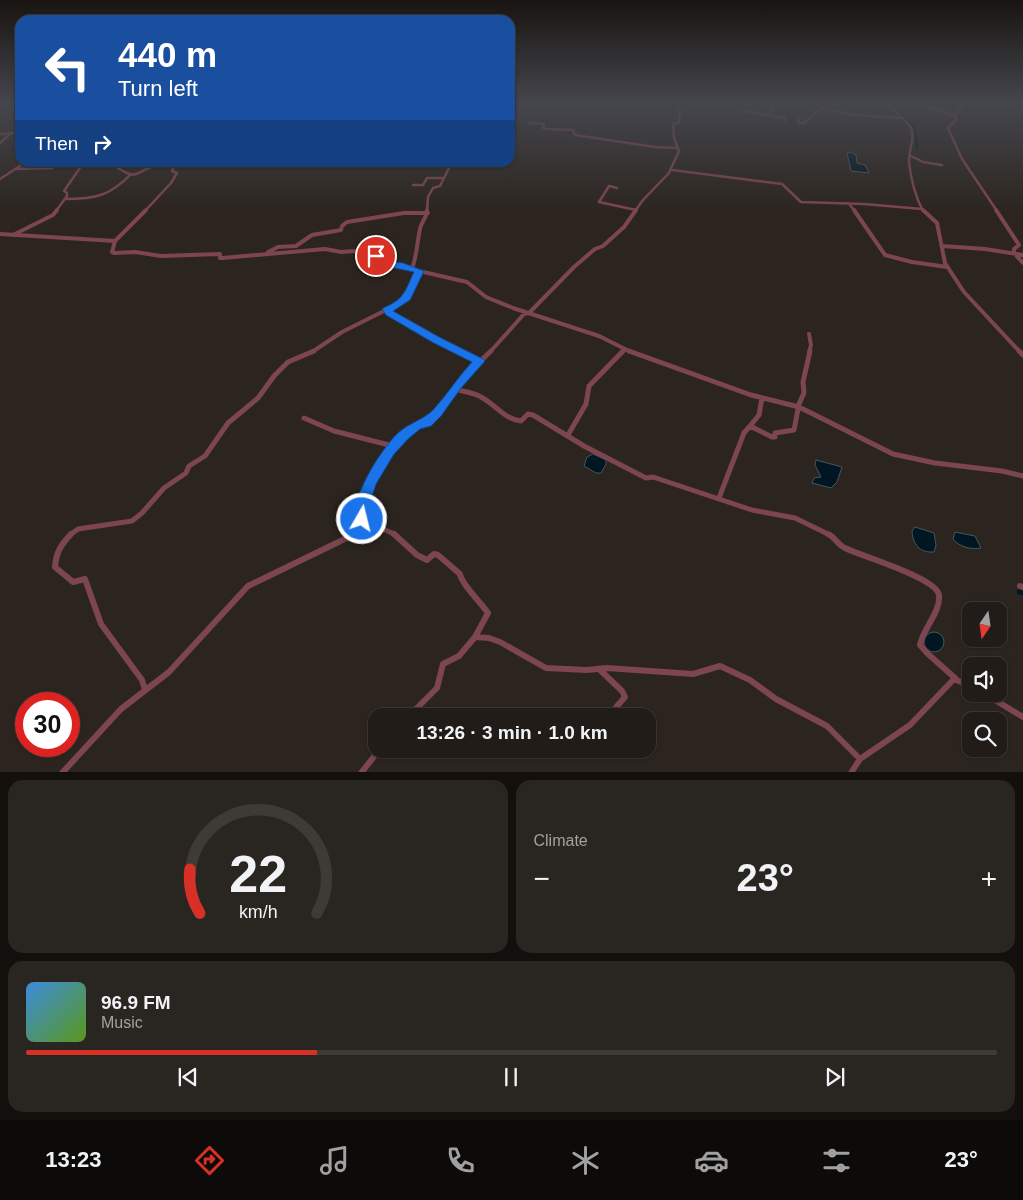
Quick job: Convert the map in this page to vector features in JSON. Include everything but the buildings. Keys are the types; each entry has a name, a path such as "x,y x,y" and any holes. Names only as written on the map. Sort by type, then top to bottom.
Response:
{"street":[{"path":"605,139 655,147 678,148"},
{"path":"62,772 121,709 169,672 248,586 355,534 361,529 365,496 371,482 393,446 410,430 417,425 426,423 437,413 479,361 492,351 524,314 529,312 574,267 595,249 603,246 624,226 672,170 678,155 678,148 674,139"},
{"path":"912,139 908,155 909,174 915,196 926,215 936,222 947,267 964,292 1023,356"},
{"path":"952,139 974,180 1004,220 1019,244 1014,249 1014,253"},
{"path":"908,155 923,162 942,164"},
{"path":"0,179 20,167"},
{"path":"16,170 52,167"},
{"path":"11,236 38,220 53,215 68,194 64,191 73,181 75,172 80,167"},
{"path":"119,167 131,174 143,174 150,167"},
{"path":"174,167 172,171 177,173 173,181 138,220 115,241 112,250 114,253 135,252 161,256 220,254 220,257 223,258 325,249 341,252 355,251 376,256 379,262 399,265 467,282 486,297 513,308 599,336 623,351 762,398 799,407 893,454 935,463 994,470 1023,476"},
{"path":"412,269 417,254 420,226 428,214 428,197 433,188 439,187 449,167"},
{"path":"672,170 782,184 800,202 848,203 922,209"},
{"path":"64,199 93,197 107,193 115,190 131,174"},
{"path":"413,185 422,185 427,178 442,178"},
{"path":"617,188 608,186 599,202 636,210"},
{"path":"848,203 860,217 885,255 912,262 947,267"},
{"path":"266,253 278,248 296,246 312,235 341,230 342,226 347,222 404,213 428,214"},
{"path":"0,234 115,241"},
{"path":"942,246 1023,255"},
{"path":"1014,253 1023,263"},
{"path":"145,690 142,680 101,624 85,579 73,582 55,567 56,554 62,544 78,529 91,529 132,520 142,513 164,488 186,473 188,466 206,456 228,423 249,408 288,362 309,354 342,332 396,306 407,298 419,271"},
{"path":"388,309 391,314 418,330 479,361"},
{"path":"750,426 772,437 775,437 775,433 780,431 788,432 794,430 804,393 803,382 811,345 809,334"},
{"path":"568,435 581,415 589,386 623,351"},
{"path":"455,389 479,396 509,419 522,422 526,415 530,414 584,446 646,478 653,476 688,490 760,512 795,518 834,538 842,547 914,576 935,587 939,592 939,600 920,644 924,651 962,681"},
{"path":"719,498 744,433 760,415 762,398"},
{"path":"304,418 334,431 393,446"},
{"path":"362,519 381,527 406,543 425,560 434,554 438,555 460,574 461,580 477,597 488,613 475,637 459,656 443,664 437,688 417,708"},
{"path":"475,637 489,638 546,668 660,670 693,674 720,666 730,669 750,680 776,699 827,726 860,759"},
{"path":"599,669 622,691 625,697 615,708"},
{"path":"851,772 860,759 910,725 956,678"},
{"path":"998,702 1023,717"},
{"path":"361,772 373,758"}],"water":[{"path":"851,152 856,155 857,163 865,165 869,173 851,171 847,153"},
{"path":"593,454 606,460 601,473 596,473 584,466 587,457"},
{"path":"816,460 842,467 837,482 831,488 812,483 814,478 821,477 815,465"},
{"path":"915,527 934,533 936,545 934,552 924,551 915,544 912,531"},
{"path":"955,532 975,536 981,548 962,546 953,539"},
{"path":"934,632 941,635 944,642 941,649 934,652 927,649 924,642 927,635"}],"waterway":[{"path":"916,139 917,148"},
{"path":"1019,592 1023,593"}],"route":[{"path":"362,519 365,496 380,464 389,450 403,435 417,425 426,423 437,413 457,385 479,361 436,340 389,313 388,309 407,298 419,271 379,262 376,256"}]}
